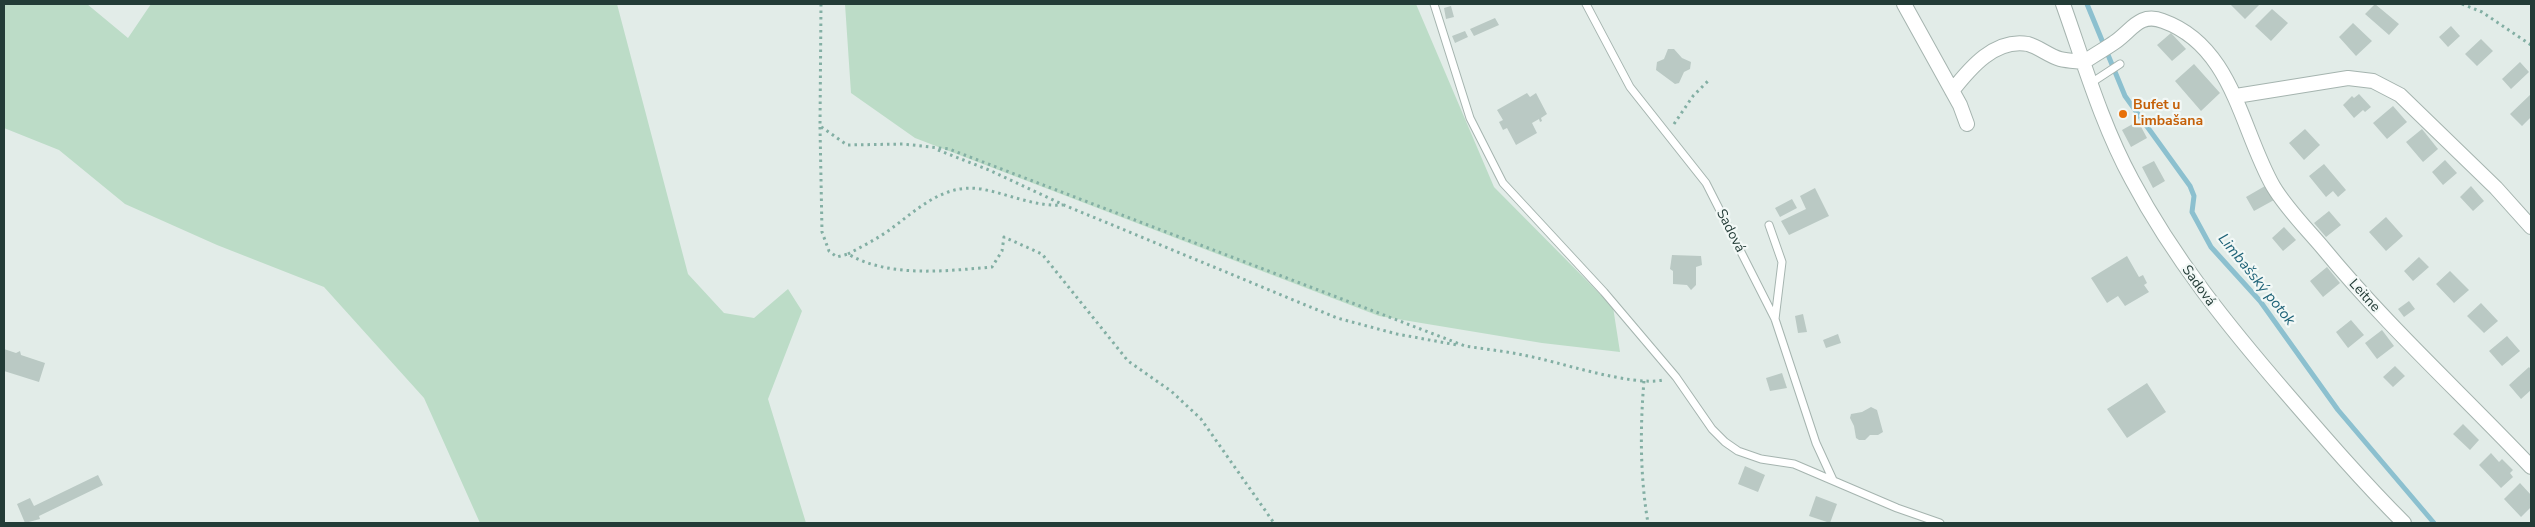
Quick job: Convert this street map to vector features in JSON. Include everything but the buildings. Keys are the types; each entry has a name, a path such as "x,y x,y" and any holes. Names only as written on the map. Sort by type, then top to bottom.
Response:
{"street":[{"path":"1904,4 1952,91 1967,124"},
{"name":"Sadová","path":"2064,4 2091,83 2131,178 2190,276 2220,316 2288,396 2371,490 2404,523"},
{"name":"Leitne","path":"2084,62 2105,48 2134,23 2143,19 2154,18 2166,22 2192,38 2220,68 2236,96 2262,164 2274,187 2288,205 2359,291 2531,468"},
{"path":"1952,91 1976,64 1992,52 2012,43 2029,44 2060,59 2084,62"},
{"path":"2236,96 2348,78 2361,78 2384,86 2400,95 2426,119 2496,188 2531,227"}],"lane":[{"path":"1434,4 1470,118 1503,183 1604,292 1676,377 1712,429 1738,451 1762,459 1794,464 1896,508 1940,523"},
{"name":"Sadová","path":"1586,4 1630,87 1706,183 1775,319 1816,443 1833,480"},
{"path":"2091,83 2115,67"},
{"path":"1769,225 1782,262 1775,319"}],"path":[{"path":"821,4 820,126 822,232 829,251 837,257 848,254 886,232 929,200 956,188 981,189 1048,206 1064,205"},
{"path":"2462,4 2482,12 2531,45"},
{"path":"1669,136 1676,118 1693,96 1709,80"},
{"path":"820,126 847,146 903,144 949,149 1036,180 1172,236 1465,346"},
{"path":"929,147 989,170 1064,205 1337,318 1397,334 1522,355 1626,379 1655,382 1676,377"},
{"path":"848,254 860,262 899,269 945,272 992,267 1002,251 1004,237 1042,254 1128,361 1171,390 1201,419 1274,523"},
{"path":"1644,380 1642,486 1648,523"}],"green space":[{"path":"4,4 87,4 128,38 151,4 617,4 688,274 724,313 754,318 788,289 802,311 768,399 806,523 480,523 424,398 324,287 217,245 125,204 59,150 4,128"},
{"path":"845,4 1416,4 1494,187 1613,307 1620,352 1542,343 1379,316 915,138 851,93"}],"waterway":[{"name":"Limbašský potok","path":"2087,4 2125,96 2190,186 2194,196 2192,212 2211,247 2260,301 2338,410 2434,523"}],"place":[{"name":"Bufet u Limbašana","path":"2123,114"}]}
